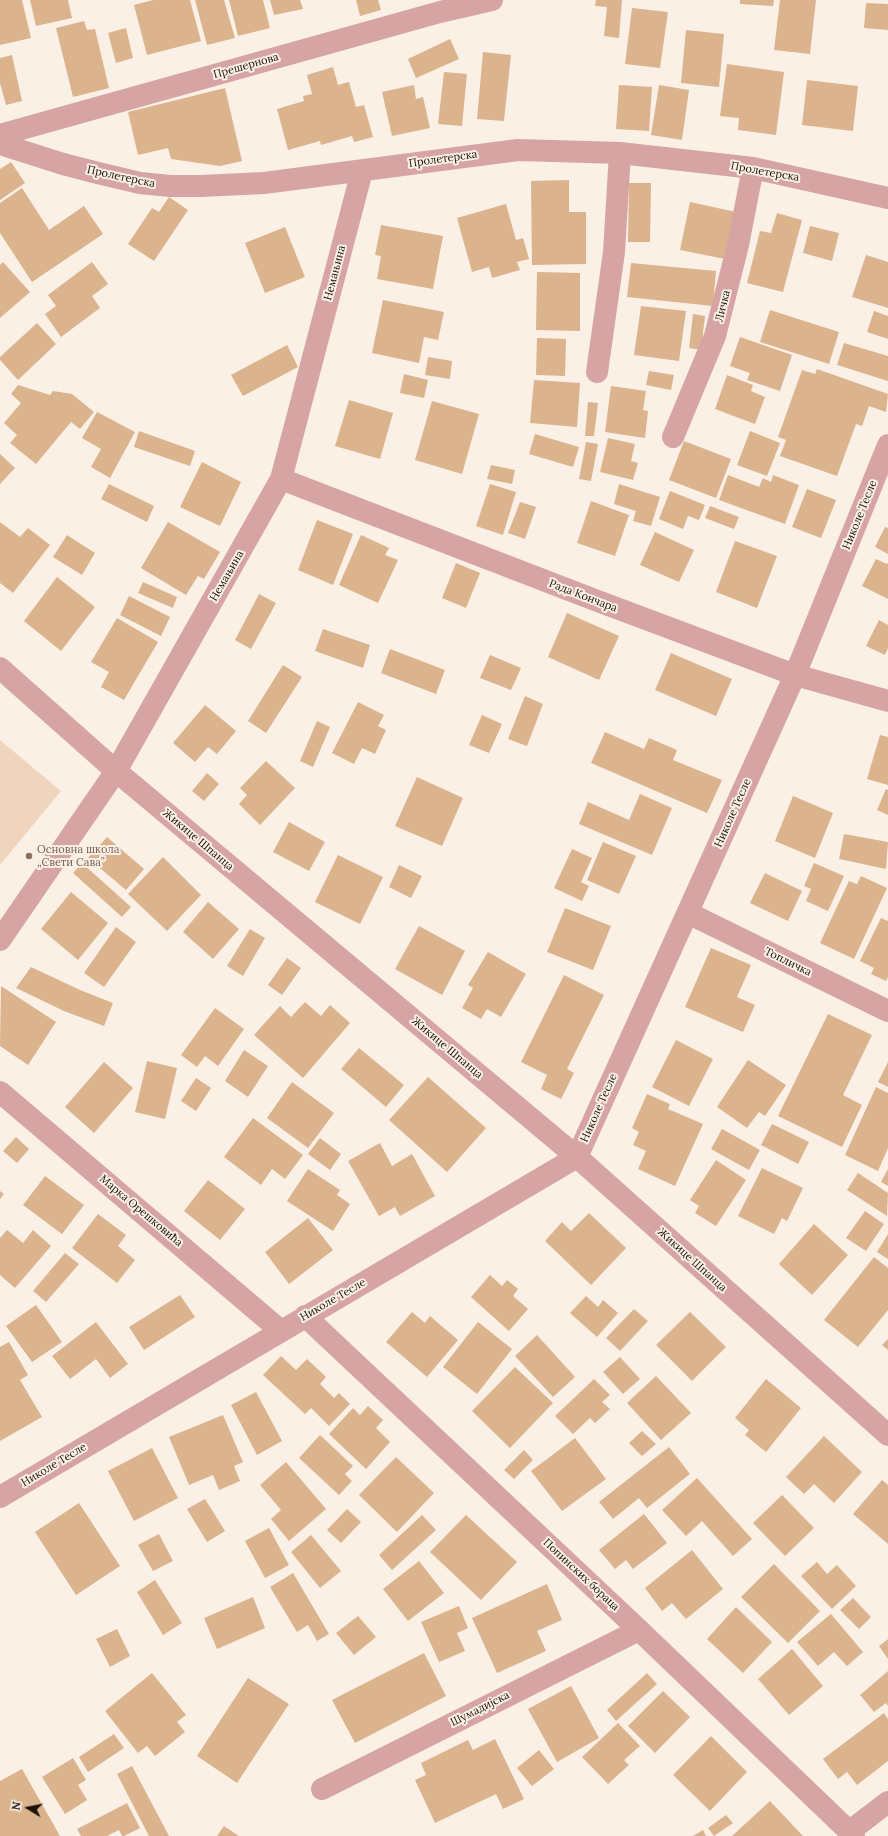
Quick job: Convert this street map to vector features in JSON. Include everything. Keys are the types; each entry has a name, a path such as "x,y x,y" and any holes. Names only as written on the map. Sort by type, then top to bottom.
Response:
{"street":[{"name":"Прешернова","path":"0,135 440,12 492,0"},
{"name":"Пролетерска","path":"0,144 102,174 140,183 170,186 264,183 518,150 620,153 753,168 888,198"},
{"path":"597,372 614,252 620,153"},
{"name":"Личка","path":"673,437 715,336 738,245 753,168"},
{"name":"Немањина","path":"0,940 116,771 281,479 362,171"},
{"name":"Николе Тесле","path":"0,1497 281,1330 577,1157 794,675 888,445"},
{"name":"Рада Кончара","path":"281,479 794,675 888,701"},
{"name":"Жикице Шпанца","path":"0,668 116,771 577,1157 888,1434"},
{"name":"Топличка","path":"688,913 888,1011"},
{"name":"Марка Орешковића","path":"0,1092 281,1330"},
{"name":"Попинских бораца","path":"305,1316 639,1630 852,1833"},
{"name":"Шумадијска","path":"322,1789 639,1630"},
{"path":"852,1833 888,1802"}],"shaded area":[{"path":"0,740 61,791 0,865"}],"building":[{"path":"0,0 22,0 31,38 0,45"},
{"path":"30,0 68,0 72,18 36,26"},
{"path":"153,0 190,0 201,41 147,55 134,5"},
{"path":"195,0 224,0 235,38 207,45"},
{"path":"229,0 263,0 270,28 238,36"},
{"path":"270,0 300,0 303,9 274,15"},
{"path":"356,0 378,0 381,10 360,16"},
{"path":"596,0 622,0 619,38 604,36 607,7 595,6"},
{"path":"740,0 774,0 773,6 740,4"},
{"path":"780,0 816,0 810,54 774,50"},
{"path":"866,3 888,4 888,30 864,28"},
{"path":"632,8 668,12 660,68 625,64"},
{"path":"84,21 87,30 95,29 109,88 73,97 56,28"},
{"path":"126,28 133,58 116,63 108,33"},
{"path":"686,30 724,34 719,87 681,83"},
{"path":"450,39 459,59 416,78 408,59"},
{"path":"483,52 511,55 504,121 477,119"},
{"path":"12,55 22,101 6,105 0,83 0,58"},
{"path":"727,64 784,72 776,135 738,130 739,118 720,116"},
{"path":"333,67 338,85 349,82 356,107 364,105 373,137 354,142 352,136 321,145 320,141 288,150 277,109 304,101 303,96 312,94 307,75"},
{"path":"444,72 467,74 462,126 438,124"},
{"path":"807,80 858,86 853,131 802,125"},
{"path":"414,85 416,99 423,97 430,128 392,136 382,92"},
{"path":"619,85 652,87 649,131 616,129"},
{"path":"659,85 689,90 682,140 651,135"},
{"path":"225,88 242,161 220,166 171,159 168,148 138,155 128,112"},
{"path":"11,162 25,183 0,200 0,169"},
{"path":"569,180 569,212 586,212 586,264 532,265 531,181"},
{"path":"629,183 651,183 650,242 628,242"},
{"path":"22,188 49,230 84,206 103,234 32,282 0,233 0,203"},
{"path":"169,197 188,210 154,261 128,244 152,208 159,212"},
{"path":"690,202 736,212 725,259 680,250"},
{"path":"506,204 516,240 523,238 529,259 517,262 520,270 492,278 489,267 472,272 457,218"},
{"path":"777,213 802,220 783,292 747,283 760,231 771,233"},
{"path":"381,225 443,236 433,289 377,279 381,256 375,255"},
{"path":"810,226 839,233 832,261 803,253"},
{"path":"285,227 305,277 265,293 245,243"},
{"path":"866,255 888,262 888,308 852,297"},
{"path":"3,262 30,292 0,318 0,265"},
{"path":"92,262 108,284 92,296 100,308 61,337 45,314 56,306 48,295"},
{"path":"631,263 716,271 713,306 627,297"},
{"path":"537,272 580,273 580,331 536,330"},
{"path":"383,300 444,312 438,340 424,337 419,363 372,353"},
{"path":"641,306 686,311 679,361 634,355"},
{"path":"770,310 839,332 829,364 760,342"},
{"path":"874,311 888,316 888,339 867,332"},
{"path":"693,314 705,316 701,350 689,348"},
{"path":"37,323 56,344 18,380 0,360 0,357"},
{"path":"740,337 792,355 780,391 747,380 750,373 730,366"},
{"path":"537,338 566,339 565,376 536,375"},
{"path":"844,343 888,356 888,381 837,365"},
{"path":"287,345 298,367 243,396 231,375"},
{"path":"428,357 452,361 450,379 425,375"},
{"path":"817,369 888,394 886,412 869,406 862,426 856,424 837,476 780,456 786,440 778,437 802,370 815,374"},
{"path":"649,371 674,375 671,390 646,385"},
{"path":"404,374 428,380 424,398 400,393"},
{"path":"727,375 753,385 751,391 765,397 755,424 715,409"},
{"path":"534,380 580,383 577,427 530,423"},
{"path":"18,385 50,395 53,391 72,394 94,412 80,429 71,422 36,464 10,443 17,435 4,423 21,403 11,394"},
{"path":"611,386 646,391 643,410 648,411 645,438 605,432"},
{"path":"349,400 393,413 380,459 335,446"},
{"path":"432,401 479,414 462,474 415,460"},
{"path":"588,402 598,403 594,436 585,436"},
{"path":"97,412 135,432 110,478 91,467 101,449 82,438"},
{"path":"139,431 195,451 190,466 134,447"},
{"path":"750,431 780,443 767,476 737,465"},
{"path":"535,434 579,447 573,467 529,454"},
{"path":"608,438 635,444 631,461 638,463 633,480 600,472"},
{"path":"684,441 731,459 716,498 669,480"},
{"path":"586,442 598,444 591,481 579,479"},
{"path":"0,454 15,468 0,484"},
{"path":"202,462 241,482 220,526 180,507"},
{"path":"491,465 515,470 512,484 487,479"},
{"path":"728,475 759,487 763,478 771,482 773,475 799,485 785,524 719,500"},
{"path":"109,484 154,506 147,522 101,499"},
{"path":"490,484 516,492 503,535 476,526"},
{"path":"619,484 660,497 651,526 633,521 636,511 614,504"},
{"path":"807,489 836,500 821,538 792,527"},
{"path":"670,491 705,505 699,520 688,516 683,529 659,519"},
{"path":"591,501 629,515 615,556 577,543"},
{"path":"520,502 536,507 525,539 508,533"},
{"path":"710,506 739,517 734,529 705,518"},
{"path":"317,520 353,534 333,585 298,570"},
{"path":"0,522 20,537 28,528 50,545 13,593 0,583"},
{"path":"168,522 220,552 204,579 198,576 186,595 141,568"},
{"path":"885,527 888,528 888,554 875,547"},
{"path":"655,532 694,550 679,582 640,565"},
{"path":"67,535 95,553 82,575 53,557"},
{"path":"361,535 389,548 385,555 398,560 378,603 339,585"},
{"path":"735,541 777,556 757,608 716,592"},
{"path":"876,559 887,564 888,562 888,599 862,586"},
{"path":"456,563 480,573 466,608 442,598"},
{"path":"57,577 95,607 61,651 24,621"},
{"path":"143,582 177,597 173,608 138,593"},
{"path":"259,594 276,603 251,649 235,640"},
{"path":"129,596 170,617 161,636 120,615"},
{"path":"567,613 619,636 599,680 548,657"},
{"path":"117,618 158,642 124,700 101,687 109,672 91,662"},
{"path":"879,620 888,625 888,648 885,655 866,646"},
{"path":"323,629 370,645 363,668 315,651"},
{"path":"390,649 445,670 436,694 381,673"},
{"path":"671,653 732,679 716,716 655,690"},
{"path":"490,655 521,668 511,690 480,678"},
{"path":"283,665 302,677 266,733 248,721"},
{"path":"525,696 543,704 527,746 508,739"},
{"path":"358,702 384,715 378,726 386,730 375,754 362,748 354,764 332,753"},
{"path":"205,705 236,731 217,754 208,747 195,762 173,743"},
{"path":"482,715 502,724 489,753 469,745"},
{"path":"317,721 330,727 313,767 300,761"},
{"path":"605,732 644,749 649,738 677,750 673,760 722,780 707,813 591,763"},
{"path":"880,735 888,737 888,785 867,779"},
{"path":"266,761 295,788 260,825 239,804 247,795 240,788"},
{"path":"207,773 219,784 204,801 192,791"},
{"path":"417,777 463,798 442,846 395,826"},
{"path":"886,789 888,790 888,815 877,810"},
{"path":"640,794 672,808 652,855 579,824 588,802 629,820"},
{"path":"793,796 833,813 815,858 775,841"},
{"path":"289,822 325,842 309,871 273,852"},
{"path":"844,834 888,842 886,869 839,859"},
{"path":"107,837 144,869 126,890 88,858"},
{"path":"603,842 636,856 619,894 587,880"},
{"path":"572,849 592,858 581,882 589,886 582,901 554,888"},
{"path":"338,855 383,877 360,924 315,902"},
{"path":"163,857 201,895 167,931 128,894"},
{"path":"82,863 131,907 122,917 73,873"},
{"path":"814,863 844,876 828,911 806,901 811,889 804,886"},
{"path":"399,865 422,876 411,898 389,887"},
{"path":"765,873 802,891 788,921 750,903"},
{"path":"861,876 887,888 854,959 820,943 849,881 857,884"},
{"path":"71,892 108,923 78,960 41,929"},
{"path":"208,902 239,929 213,959 183,932"},
{"path":"565,908 611,926 593,970 547,952"},
{"path":"881,918 888,921 888,977 886,981 871,974 874,968 860,961"},
{"path":"419,926 465,951 442,995 395,969"},
{"path":"116,927 136,942 104,987 84,973"},
{"path":"250,929 265,938 243,976 227,966"},
{"path":"711,948 751,965 737,997 755,1005 743,1032 685,1007"},
{"path":"488,952 526,974 501,1017 487,1009 481,1019 462,1008 473,988 468,985"},
{"path":"287,958 301,968 282,995 268,985"},
{"path":"31,967 80,990 113,1003 104,1026 64,1011 16,988"},
{"path":"564,975 604,995 567,1069 574,1073 561,1099 541,1089 547,1075 521,1062"},
{"path":"1,986 56,1022 28,1065 0,1046"},
{"path":"305,1002 321,1016 330,1005 350,1023 303,1078 254,1035 280,1006 291,1017"},
{"path":"215,1008 244,1029 218,1066 205,1056 197,1067 181,1055"},
{"path":"828,1014 872,1035 843,1095 862,1105 842,1147 778,1116"},
{"path":"676,1040 713,1059 689,1106 652,1087"},
{"path":"359,1048 404,1085 386,1107 341,1069"},
{"path":"244,1050 268,1066 248,1097 225,1081"},
{"path":"748,1060 786,1085 765,1116 759,1112 747,1128 717,1107"},
{"path":"147,1061 177,1068 165,1119 135,1112"},
{"path":"104,1062 133,1088 94,1133 65,1107"},
{"path":"888,1062 888,1087 878,1082"},
{"path":"428,1077 486,1128 447,1172 389,1120"},
{"path":"196,1078 211,1088 196,1111 181,1101"},
{"path":"292,1082 334,1113 308,1148 267,1118"},
{"path":"876,1087 888,1093 888,1148 878,1171 845,1155"},
{"path":"647,1094 670,1104 668,1109 703,1124 675,1186 638,1169 646,1151 633,1145 639,1132 632,1128"},
{"path":"253,1118 303,1155 285,1179 272,1169 261,1185 224,1157"},
{"path":"772,1124 809,1142 798,1164 761,1145"},
{"path":"722,1129 760,1150 749,1170 711,1149"},
{"path":"16,1137 29,1149 17,1163 3,1151"},
{"path":"320,1138 341,1154 330,1170 308,1154"},
{"path":"380,1143 392,1166 412,1154 435,1196 400,1216 395,1207 379,1216 348,1161"},
{"path":"716,1160 746,1180 716,1226 695,1213 699,1206 690,1200"},
{"path":"762,1168 803,1188 787,1221 782,1218 774,1234 738,1216"},
{"path":"308,1169 340,1190 337,1195 350,1204 333,1231 287,1201"},
{"path":"888,1169 888,1186 881,1182"},
{"path":"858,1173 888,1193 887,1216 847,1190"},
{"path":"45,1176 84,1205 62,1234 23,1205"},
{"path":"208,1180 245,1209 220,1240 184,1211"},
{"path":"0,1191 4,1194 0,1199"},
{"path":"865,1211 884,1224 866,1251 846,1238"},
{"path":"589,1213 626,1248 591,1285 545,1241 562,1222 571,1231"},
{"path":"98,1214 126,1235 118,1246 135,1260 117,1283 72,1248"},
{"path":"308,1218 333,1250 289,1284 265,1252"},
{"path":"814,1224 848,1255 812,1295 779,1264"},
{"path":"7,1230 23,1243 33,1230 51,1246 15,1288 0,1275 0,1238"},
{"path":"888,1234 888,1259 877,1252"},
{"path":"65,1253 79,1264 46,1302 33,1291"},
{"path":"874,1257 888,1268 888,1310 858,1347 824,1320"},
{"path":"490,1275 502,1286 507,1280 518,1289 513,1296 528,1309 509,1331 471,1297"},
{"path":"180,1295 195,1317 144,1350 129,1327"},
{"path":"586,1296 598,1307 603,1300 618,1313 597,1337 570,1313"},
{"path":"36,1305 62,1342 32,1362 6,1326"},
{"path":"634,1309 648,1321 620,1351 606,1338"},
{"path":"412,1312 425,1323 430,1316 458,1340 427,1377 386,1342"},
{"path":"690,1312 726,1347 692,1381 656,1345"},
{"path":"96,1322 128,1364 110,1378 96,1359 70,1379 52,1356"},
{"path":"478,1322 512,1349 477,1394 443,1367"},
{"path":"537,1335 575,1377 553,1397 515,1356"},
{"path":"888,1339 888,1350 882,1345"},
{"path":"9,1342 28,1375 20,1380 42,1417 0,1441 0,1347"},
{"path":"281,1356 296,1370 307,1359 326,1377 320,1384 334,1398 339,1393 350,1404 329,1426 311,1408 305,1414 263,1375"},
{"path":"620,1357 640,1379 623,1394 603,1372"},
{"path":"515,1367 553,1403 510,1448 472,1411"},
{"path":"656,1376 691,1413 661,1440 627,1403"},
{"path":"594,1379 610,1395 602,1402 610,1409 595,1423 590,1418 573,1434 555,1416"},
{"path":"766,1379 801,1408 766,1452 745,1435 749,1430 735,1418"},
{"path":"256,1392 282,1441 257,1455 231,1405"},
{"path":"368,1406 383,1420 376,1428 390,1442 366,1469 329,1434 353,1408 360,1415"},
{"path":"223,1415 243,1462 234,1466 240,1481 219,1490 213,1475 189,1485 169,1437"},
{"path":"642,1431 656,1444 642,1456 629,1443"},
{"path":"320,1435 353,1466 345,1474 352,1481 339,1495 299,1458"},
{"path":"824,1436 862,1472 834,1503 814,1484 804,1494 786,1477"},
{"path":"575,1438 606,1479 562,1511 531,1471"},
{"path":"669,1447 690,1474 647,1508 639,1498 613,1519 599,1502"},
{"path":"152,1448 178,1498 134,1521 108,1471"},
{"path":"524,1450 533,1460 514,1479 504,1470"},
{"path":"396,1457 434,1493 397,1532 359,1495"},
{"path":"286,1462 326,1509 289,1541 271,1519 281,1510 260,1485"},
{"path":"697,1478 752,1539 733,1556 702,1521 686,1536 662,1510"},
{"path":"882,1480 888,1485 888,1544 853,1514"},
{"path":"782,1495 814,1528 785,1556 753,1523"},
{"path":"205,1499 225,1531 207,1542 187,1509"},
{"path":"79,1503 120,1566 76,1595 35,1532"},
{"path":"347,1509 361,1522 341,1543 327,1530"},
{"path":"644,1514 667,1543 633,1569 626,1560 615,1569 599,1550"},
{"path":"422,1515 436,1530 392,1570 379,1555"},
{"path":"466,1515 517,1562 481,1600 430,1552"},
{"path":"269,1528 289,1565 265,1578 245,1541"},
{"path":"159,1534 173,1561 153,1571 138,1545"},
{"path":"311,1535 341,1571 320,1588 291,1552"},
{"path":"692,1550 723,1589 686,1619 672,1603 662,1611 645,1588"},
{"path":"419,1561 444,1593 408,1621 383,1589"},
{"path":"817,1562 827,1574 837,1565 856,1586 832,1609 801,1576"},
{"path":"774,1564 820,1611 788,1643 741,1597"},
{"path":"293,1573 329,1634 317,1641 308,1625 297,1632 270,1587"},
{"path":"155,1580 182,1623 163,1635 137,1592"},
{"path":"547,1584 562,1620 537,1631 546,1651 497,1673 472,1618"},
{"path":"253,1597 265,1628 217,1649 204,1618"},
{"path":"853,1598 871,1617 859,1629 840,1610"},
{"path":"459,1606 468,1628 457,1633 465,1651 439,1662 421,1622"},
{"path":"736,1607 772,1642 743,1673 707,1639"},
{"path":"831,1614 863,1652 847,1666 834,1652 818,1666 797,1642"},
{"path":"358,1616 376,1637 354,1655 336,1633"},
{"path":"117,1629 130,1656 110,1667 96,1639"},
{"path":"888,1639 888,1659 879,1646"},
{"path":"792,1649 823,1686 789,1715 758,1679"},
{"path":"424,1653 446,1696 355,1743 332,1700"},
{"path":"888,1671 888,1706 886,1703 874,1712 860,1695"},
{"path":"152,1673 186,1715 177,1722 185,1732 155,1756 147,1746 138,1753 105,1711"},
{"path":"647,1673 657,1684 616,1721 607,1710"},
{"path":"248,1678 289,1704 237,1783 197,1756"},
{"path":"571,1686 599,1738 557,1762 528,1709"},
{"path":"663,1691 690,1717 655,1753 628,1726"},
{"path":"884,1713 888,1719 888,1761 857,1785 847,1772 838,1779 823,1759"},
{"path":"618,1723 640,1746 624,1760 629,1765 608,1784 582,1757"},
{"path":"114,1734 124,1748 88,1772 79,1757"},
{"path":"711,1736 747,1772 710,1811 673,1775"},
{"path":"495,1739 524,1799 503,1809 496,1794 435,1823 415,1780 426,1775 421,1763 468,1740 473,1750"},
{"path":"539,1750 554,1769 532,1786 517,1768"},
{"path":"73,1758 86,1780 78,1785 87,1800 65,1814 42,1777"},
{"path":"132,1766 169,1836 149,1836 117,1774"},
{"path":"22,1769 60,1836 0,1836 0,1781"},
{"path":"770,1801 803,1836 732,1836"},
{"path":"127,1803 140,1828 124,1836 122,1836 119,1830 107,1836 81,1836 77,1829"},
{"path":"726,1815 733,1823 714,1836 708,1828"},
{"path":"224,1826 239,1836 217,1836"},
{"path":"703,1830 706,1836 693,1836"}],"place":[{"name":"Основна школа „Свети Сава”","path":"29,856"}]}
